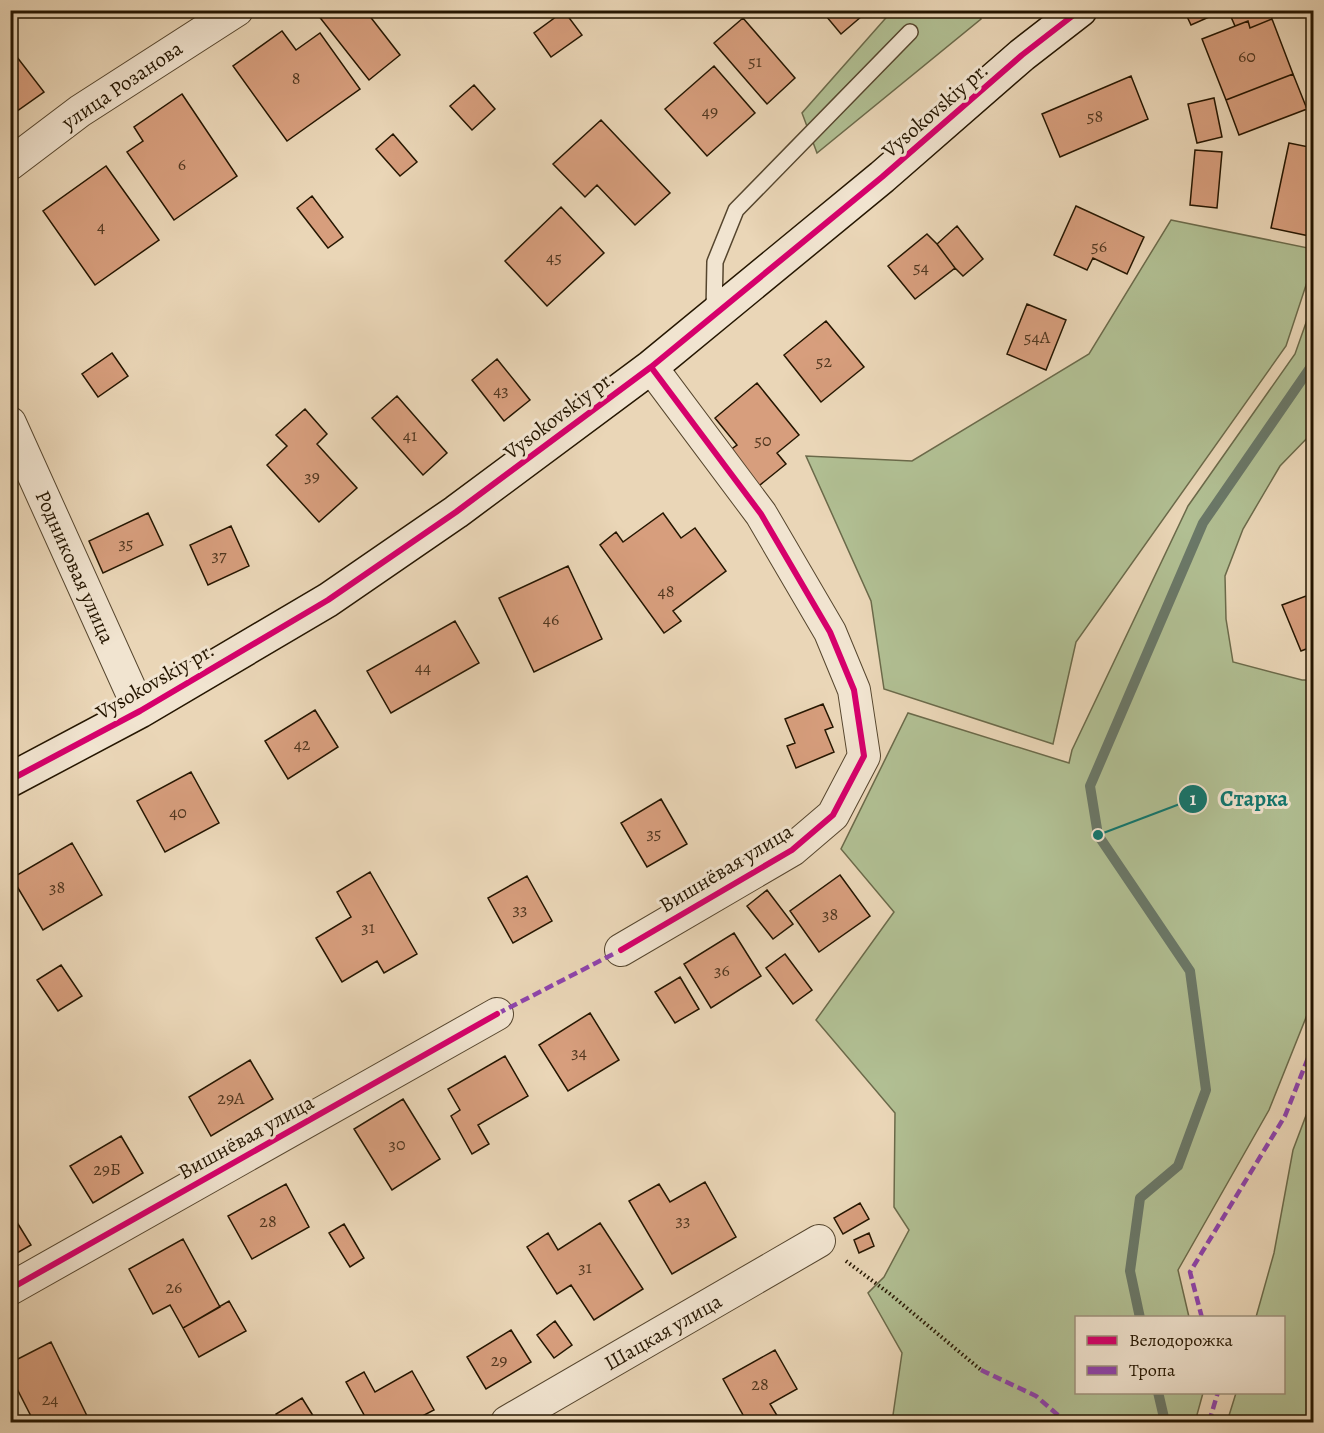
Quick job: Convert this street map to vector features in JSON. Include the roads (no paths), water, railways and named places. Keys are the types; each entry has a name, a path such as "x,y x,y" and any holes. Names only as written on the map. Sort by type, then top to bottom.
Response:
{"street":[{"name":"улица Розанова","path":"10,164 80,111 237,10"},
{"name":"Vysokovskiy pr.","path":"10,780 140,711 328,600 456,512 651,367 882,177 1022,55 1080,10"},
{"name":"Вишнёвая улица","path":"621,950 792,850 833,815 864,756 854,690 830,632 761,514 651,367"},
{"name":"Родниковая улица","path":"10,423 140,711"},
{"name":"Вишнёвая улица","path":"10,1289 497,1014"},
{"name":"Шацкая улица","path":"507,1422 819,1241"}],"lane":[{"path":"714,315 716,262 736,210 910,32"}],"waterway":[{"path":"1140,1316 1130,1271 1140,1198 1178,1166 1206,1090 1190,971 1098,835 1090,786 1203,523 1310,368 1314,357"},
{"path":"1158,1394 1165,1422"}],"place":[{"name":"Старка","path":"1098,835"}]}
